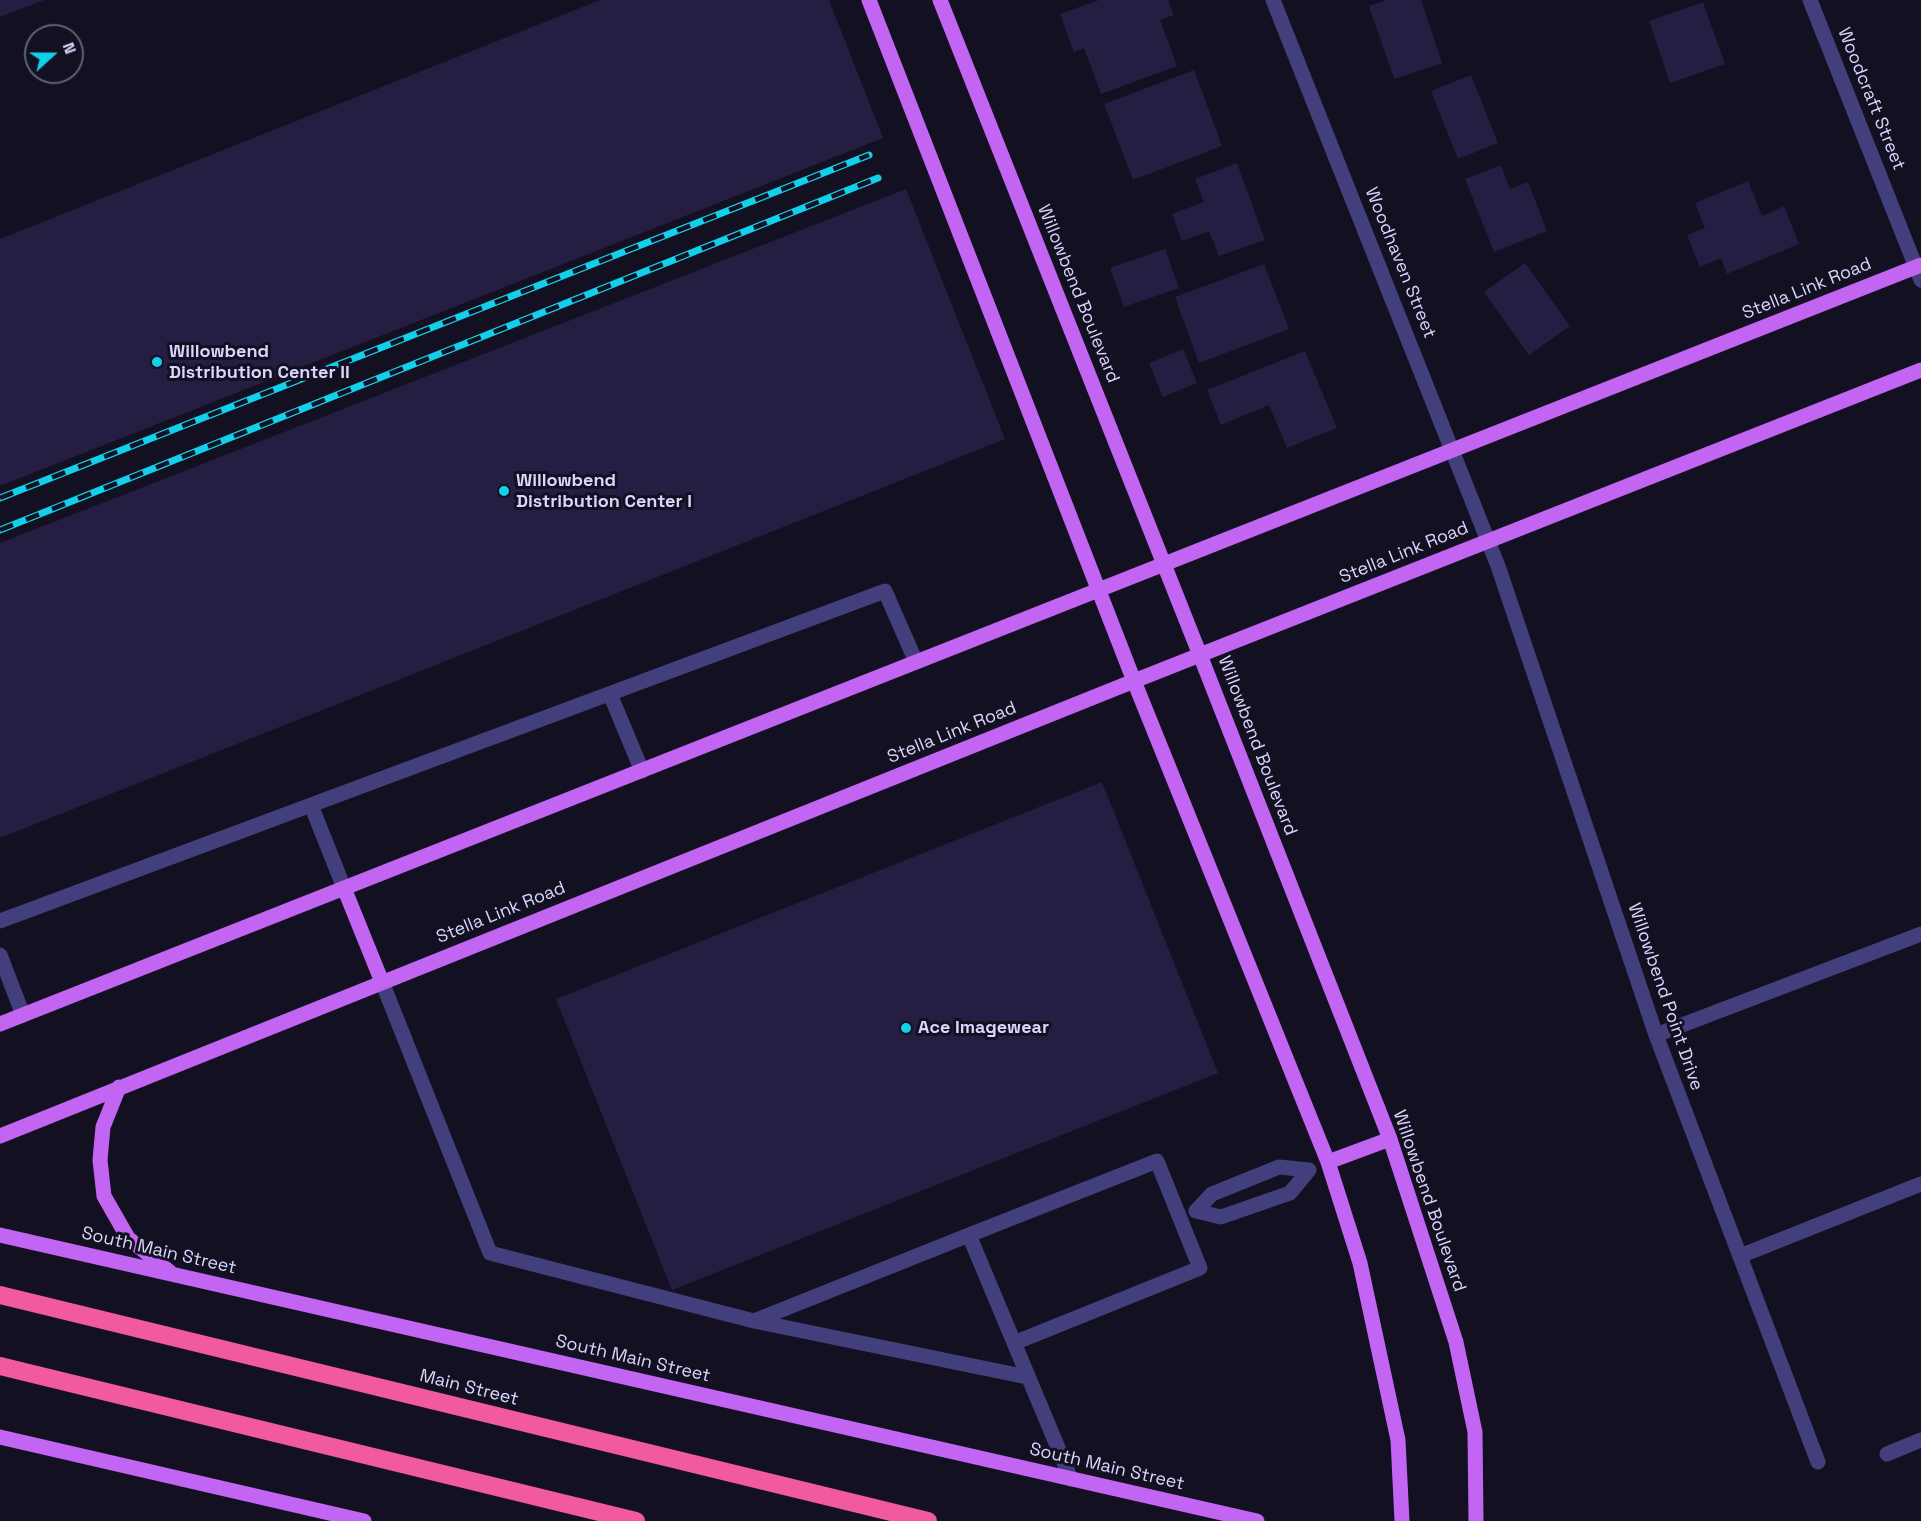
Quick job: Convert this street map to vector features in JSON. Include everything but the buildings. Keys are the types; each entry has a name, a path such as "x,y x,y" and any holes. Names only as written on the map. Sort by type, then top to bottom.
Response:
{"highway":[{"name":"Main Street","path":"0,1295 928,1521"},
{"path":"0,1366 636,1521"}],"main road":[{"path":"869,0 1098,590 1328,1162 1360,1263 1396,1429 1402,1521"},
{"name":"Willowbend Boulevard","path":"940,0 1390,1140 1456,1342 1475,1432 1476,1521"},
{"name":"Stella Link Road","path":"0,1024 1453,450 1919,271"},
{"name":"Stella Link Road","path":"0,1136 1134,681 1921,370"},
{"path":"344,888 382,982"},
{"path":"120,1087 103,1127 100,1160 104,1196 128,1238 172,1274"},
{"path":"1328,1162 1390,1140"},
{"name":"South Main Street","path":"0,1235 1257,1521"},
{"path":"0,1437 364,1521"}],"street":[{"name":"Woodhaven Street","path":"1274,0 1489,541"},
{"name":"Woodcraft Street","path":"1810,0 1919,271"},
{"name":"Willowbend Point Drive","path":"1489,541 1656,1035 1818,1462"},
{"path":"0,921 885,591 916,662"},
{"path":"610,694 642,771"},
{"path":"311,805 344,888"},
{"path":"1656,1035 1921,934"},
{"path":"0,955 22,1015"},
{"path":"382,982 490,1253 754,1321 1027,1377"},
{"path":"754,1321 1157,1161 1200,1268 1014,1343"},
{"path":"1196,1211 1221,1217 1290,1193 1309,1170 1328,1162"},
{"path":"1180,1218 1196,1211 1212,1194 1279,1167 1309,1170"},
{"path":"1740,1256 1921,1184"},
{"path":"969,1235 1071,1479"},
{"path":"1887,1454 1921,1440"}],"railway":[{"path":"0,498 869,155"},
{"path":"0,530 878,178"}],"place":[{"name":"Willowbend Distribution Center II","path":"157,362"},
{"name":"Willowbend Distribution Center I","path":"504,491"},
{"name":"Ace Imagewear","path":"906,1028"}]}
